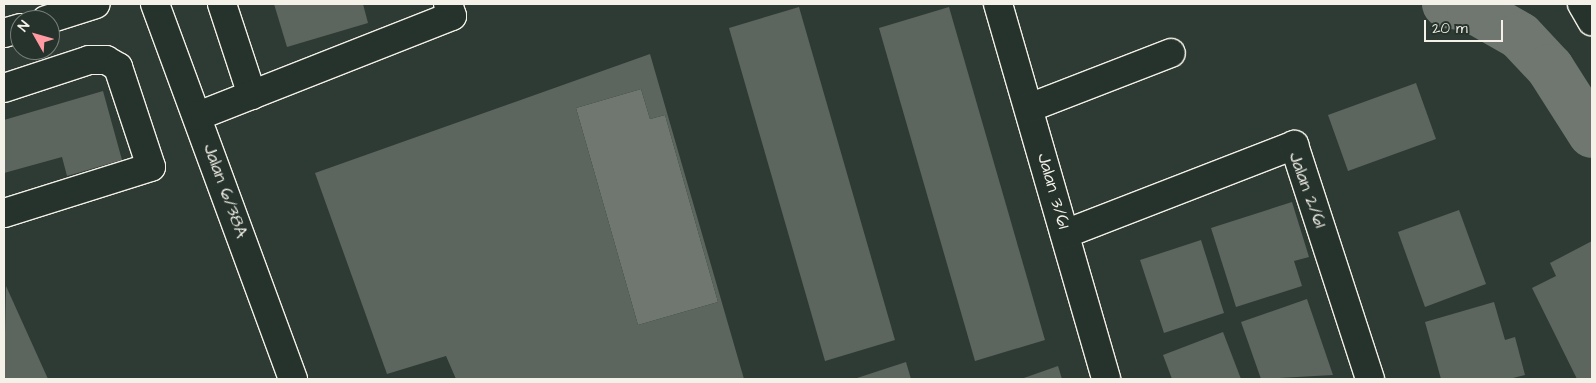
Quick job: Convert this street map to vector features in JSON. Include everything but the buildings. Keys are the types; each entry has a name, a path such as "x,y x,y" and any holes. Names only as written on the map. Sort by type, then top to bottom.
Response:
{"street":[{"path":"60,16 96,4"},
{"name":"Jalan 6/38A","path":"155,4 198,116 293,379"},
{"path":"222,4 252,95"},
{"path":"198,116 452,16 448,4"},
{"name":"Jalan 3/61","path":"998,4 1106,379"},
{"path":"1582,4 1592,20"},
{"path":"1029,108 1171,53"},
{"path":"4,88 89,60 106,60 118,67 151,167 4,213"},
{"name":"Jalan 2/61","path":"1065,234 1294,145 1370,379"}],"shaded area":[{"path":"641,89 650,119 665,115 718,302 638,325 576,108"}],"waterway":[{"path":"1446,4 1471,8 1520,36 1550,68 1592,134"}]}
